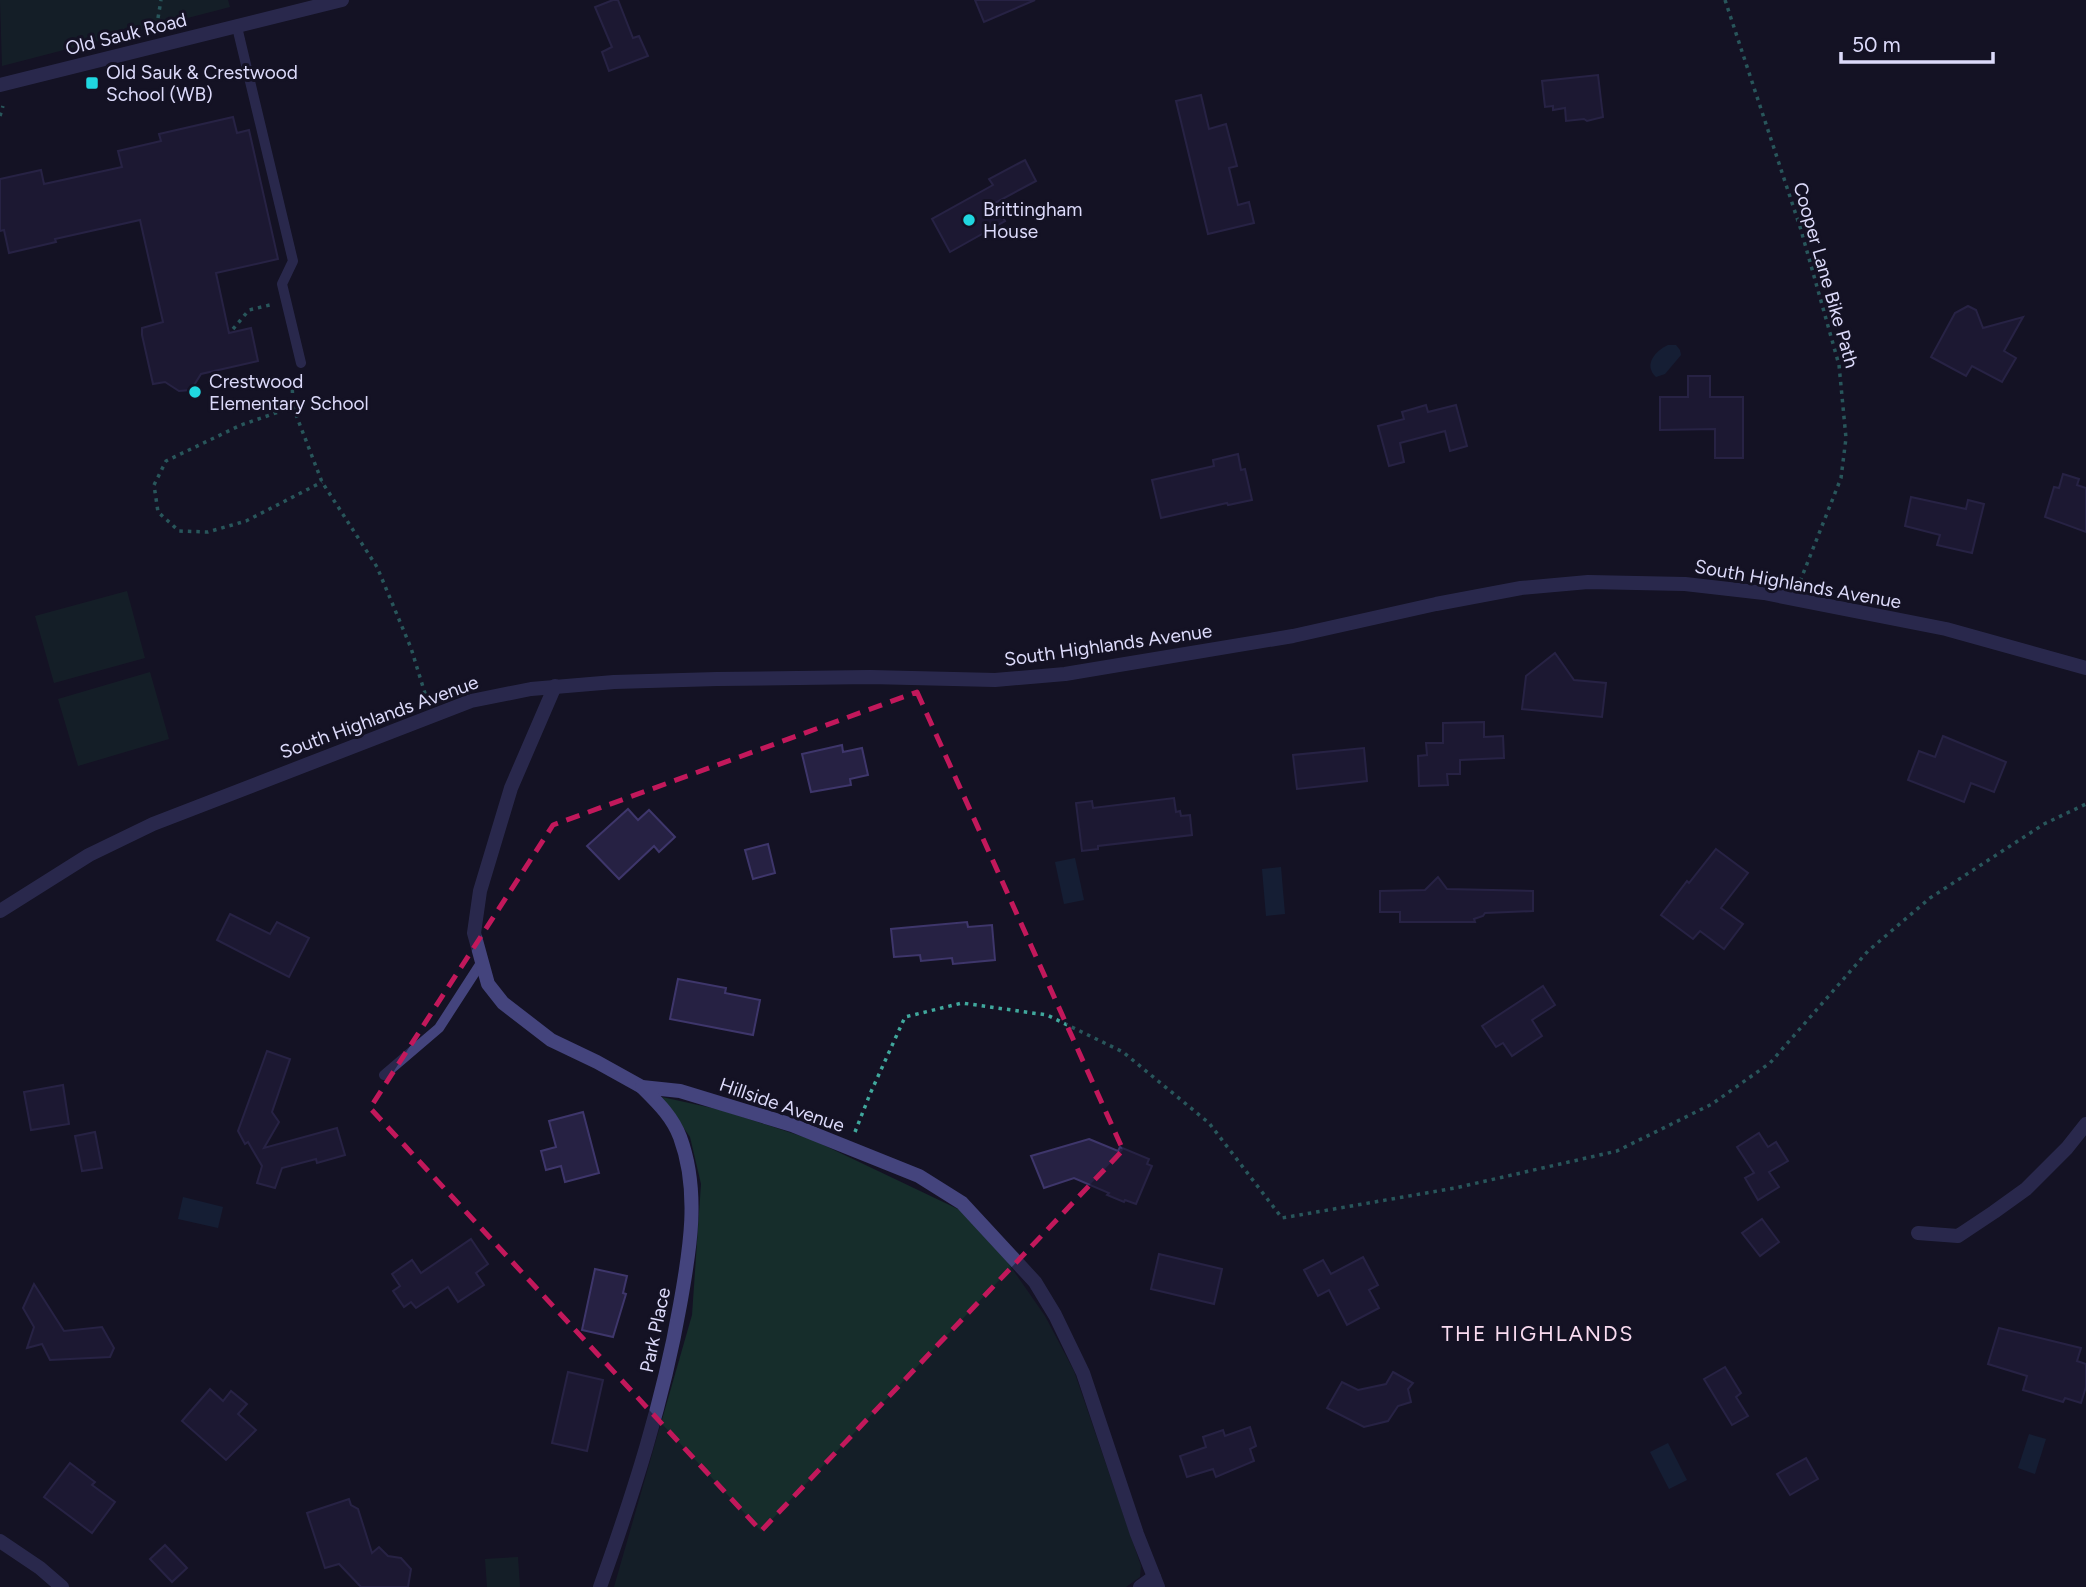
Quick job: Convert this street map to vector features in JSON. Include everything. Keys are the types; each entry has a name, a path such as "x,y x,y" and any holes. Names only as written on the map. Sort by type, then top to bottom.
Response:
{"street":[{"name":"Old Sauk Road","path":"0,85 342,0"},
{"name":"South Highlands Avenue","path":"0,911 89,855 153,824 471,701 531,689 717,679 870,677 995,680 1065,674 1293,636 1521,588 1588,582 1685,584 1793,599 1946,629 2086,668"},
{"name":"Hillside Avenue","path":"555,687 511,788 480,891 474,933 488,984 503,1003 551,1040 642,1087 680,1091 792,1125 919,1176 962,1203 1035,1282 1055,1315 1083,1373 1156,1582"},
{"name":"Park Place","path":"600,1587 628,1504 671,1356 686,1275 692,1211 690,1171 680,1136 665,1109 642,1087"},
{"path":"1918,1233 1958,1236 2026,1189 2067,1148 2086,1124"},
{"path":"0,1541 40,1568 62,1587"},
{"path":"1140,1587 1156,1582"}],"lane":[{"path":"237,27 293,261 282,284 300,363"},
{"path":"384,1075 439,1028 481,963"}],"path":[{"path":"158,18 161,0"},
{"name":"Cooper Lane Bike Path","path":"1725,0 1801,230 1839,365 1846,438 1841,478 1793,599"},
{"path":"0,116 2,106"},
{"path":"233,329 248,310 286,301"},
{"path":"292,382 293,407 322,482 377,567 411,648 432,716"},
{"path":"293,407 241,425 166,461 154,485 158,512 179,531 208,532 246,521 322,482"},
{"path":"850,1148 870,1094 905,1017 962,1003 1047,1015 1123,1052 1209,1123 1282,1218 1455,1188 1617,1151 1712,1104 1770,1063 1868,951 1930,898 2044,824 2086,804"}],"highlighted area":[{"path":"917,692 1123,1150 761,1531 370,1108 553,825"}],"green space":[{"path":"0,0 228,0 230,7 2,66"},
{"path":"127,591 145,658 54,683 35,616"},
{"path":"150,672 169,739 78,766 58,699"},
{"path":"662,1097 721,1110 813,1140 960,1210 1006,1260 1045,1316 1074,1371 1141,1566 1140,1577 1126,1587 614,1587 692,1315 701,1184 690,1137"},
{"path":"518,1557 520,1587 487,1587 485,1559"}],"water":[{"path":"1668,345 1676,345 1681,355 1665,374 1656,377 1651,368 1652,359"},
{"path":"1075,858 1084,900 1064,904 1055,862"},
{"path":"1281,867 1285,914 1266,916 1262,869"},
{"path":"183,1197 223,1207 218,1228 178,1219"},
{"path":"2029,1434 2046,1439 2035,1474 2018,1468"},
{"path":"1668,1443 1687,1480 1669,1489 1650,1452"}],"building":[{"path":"618,0 633,38 639,36 648,56 609,71 602,52 612,47 595,7"},
{"path":"975,0 1035,0 984,22"},
{"path":"1598,75 1603,117 1587,121 1566,121 1565,108 1553,110 1553,106 1545,107 1542,81"},
{"path":"1201,95 1209,129 1226,124 1237,166 1229,168 1238,205 1249,202 1254,223 1208,234 1176,101"},
{"path":"233,117 237,133 249,130 278,259 216,273 229,333 251,328 258,361 201,374 191,390 179,391 165,382 153,384 142,328 163,322 140,220 55,239 56,242 9,253 4,230 0,231 0,179 41,170 44,184 122,167 118,151 161,141 159,134"},
{"name":"Brittingham House","path":"1025,160 1036,181 995,203 1005,221 950,252 932,219 993,185 989,179"},
{"path":"1968,306 1976,310 1983,328 2023,317 2004,351 2016,358 2002,382 1972,366 1966,376 1931,357 1955,313"},
{"path":"1688,376 1710,376 1710,397 1743,397 1743,458 1715,458 1715,429 1660,430 1660,397 1688,397"},
{"path":"1426,405 1428,412 1456,405 1467,446 1450,451 1445,431 1400,443 1404,462 1389,466 1378,426 1404,419 1402,412"},
{"path":"1238,454 1241,470 1245,469 1252,500 1161,518 1152,480 1214,466 1213,460"},
{"path":"2063,474 2079,479 2077,485 2086,488 2086,532 2045,517 2054,487 2059,488"},
{"path":"1911,497 1966,509 1968,500 1984,504 1972,553 1937,545 1940,535 1905,526"},
{"path":"1555,653 1574,680 1606,683 1602,717 1522,709 1526,676"},
{"path":"1484,722 1484,737 1503,736 1504,758 1460,760 1460,774 1447,774 1448,785 1419,786 1418,756 1427,755 1426,743 1443,743 1443,723"},
{"path":"1943,736 2006,762 1994,792 1971,783 1964,802 1908,780 1919,751 1935,757"},
{"path":"842,745 843,752 862,748 868,775 850,779 851,785 811,792 802,754"},
{"path":"1364,748 1367,781 1297,789 1293,755"},
{"path":"1174,798 1176,812 1180,811 1181,816 1190,815 1192,835 1098,846 1098,849 1082,851 1076,803 1092,801 1093,808"},
{"path":"628,809 638,820 649,810 675,837 659,852 654,846 619,879 587,846"},
{"path":"768,844 775,873 753,879 745,850"},
{"path":"1716,849 1748,873 1721,908 1743,924 1724,949 1700,931 1693,939 1661,915"},
{"path":"1438,877 1447,889 1533,891 1533,911 1485,913 1474,919 1475,922 1400,922 1400,912 1380,912 1380,891 1425,890"},
{"path":"230,914 270,934 277,922 309,938 289,977 217,940"},
{"path":"967,922 968,927 992,925 995,960 953,964 952,958 921,961 920,955 894,957 891,929"},
{"path":"678,979 726,988 725,993 760,1000 753,1035 670,1019"},
{"path":"1543,986 1555,1005 1532,1020 1542,1036 1512,1056 1503,1043 1496,1047 1482,1026"},
{"path":"267,1051 290,1059 272,1112 279,1122 264,1148 337,1128 345,1155 317,1163 316,1159 282,1168 275,1188 257,1183 262,1166 238,1131"},
{"path":"63,1085 69,1124 31,1130 24,1092"},
{"path":"583,1112 599,1173 565,1182 561,1166 546,1170 541,1151 556,1147 549,1121"},
{"path":"95,1132 102,1168 82,1171 75,1136"},
{"path":"1759,1133 1768,1147 1776,1142 1788,1161 1769,1172 1779,1187 1758,1200 1745,1178 1754,1173 1737,1147"},
{"path":"1089,1139 1118,1151 1120,1147 1149,1159 1147,1164 1152,1166 1136,1204 1107,1195 1109,1193 1074,1178 1044,1188 1031,1156"},
{"path":"1762,1219 1779,1242 1760,1256 1742,1233"},
{"path":"471,1239 488,1264 476,1273 484,1285 458,1302 448,1287 416,1308 411,1302 404,1307 393,1291 400,1286 392,1274 412,1260 421,1273"},
{"path":"1159,1254 1222,1269 1214,1304 1151,1289"},
{"path":"1363,1257 1378,1285 1369,1290 1379,1308 1347,1325 1329,1290 1318,1296 1304,1270 1323,1260 1331,1274"},
{"path":"595,1269 627,1276 623,1293 626,1294 613,1337 582,1330"},
{"path":"34,1284 64,1331 102,1327 114,1348 110,1357 50,1360 42,1344 27,1348 34,1327 23,1308"},
{"path":"1999,1328 2081,1348 2077,1361 2086,1364 2086,1387 2081,1403 2065,1398 2063,1402 2023,1390 2027,1376 1988,1364"},
{"path":"1725,1367 1741,1393 1736,1397 1748,1416 1732,1425 1704,1379"},
{"path":"568,1372 603,1380 587,1451 552,1443"},
{"path":"1393,1372 1413,1383 1408,1389 1411,1402 1398,1406 1388,1421 1364,1427 1327,1408 1342,1382 1358,1390 1386,1384"},
{"path":"210,1389 223,1401 231,1391 247,1404 238,1414 256,1430 226,1460 182,1421"},
{"path":"1250,1427 1256,1446 1250,1449 1254,1461 1216,1477 1213,1469 1187,1477 1180,1456 1206,1447 1203,1437 1223,1430 1225,1436"},
{"path":"1806,1458 1818,1479 1790,1495 1777,1474"},
{"path":"70,1463 95,1482 92,1485 115,1502 92,1533 44,1497"},
{"path":"349,1499 351,1505 358,1509 372,1553 379,1547 388,1556 401,1558 411,1569 408,1587 361,1587 339,1564 325,1568 307,1513"},
{"path":"165,1545 187,1568 172,1582 150,1559"}],"place":[{"name":"Old Sauk & Crestwood School (WB)","path":"92,83"},
{"name":"Brittingham House","path":"969,220"},
{"name":"Crestwood Elementary School","path":"195,392"}],"district":[{"name":"THE HIGHLANDS","path":"1538,1333"}]}
